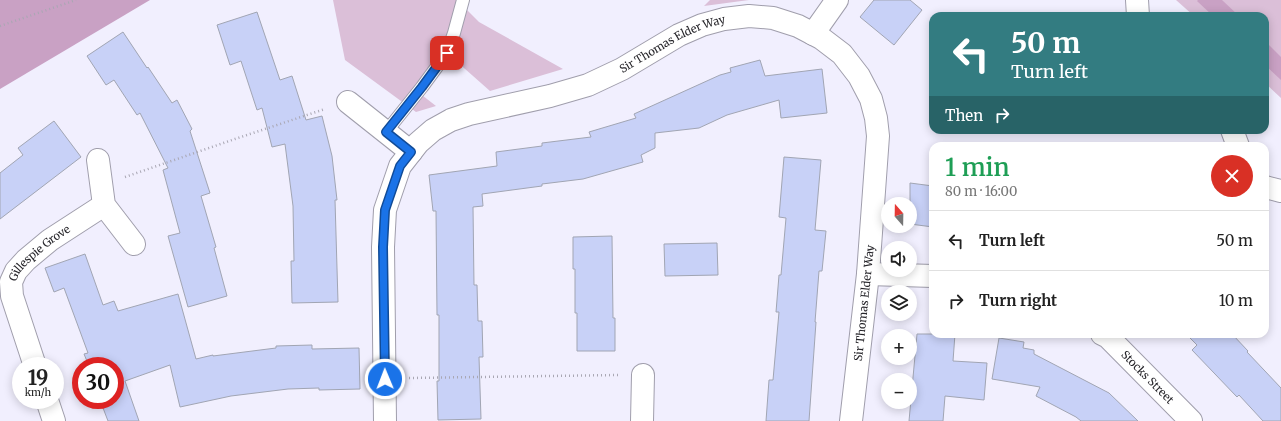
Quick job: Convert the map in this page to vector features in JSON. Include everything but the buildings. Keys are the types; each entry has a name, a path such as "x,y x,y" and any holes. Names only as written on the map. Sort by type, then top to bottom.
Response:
{"street":[{"path":"813,34 837,0"},
{"path":"1137,0 1138,12"},
{"name":"Sir Thomas Elder Way","path":"385,421 383,247 385,210 400,166 411,152 433,130 451,120 469,114 550,96 588,85 622,69 679,35 702,25 724,18 749,16 773,18 798,26 821,38 842,54 860,76 876,118 878,136 868,274 851,421"},
{"path":"348,102 411,152"},
{"path":"98,160 103,195 134,244"},
{"path":"1269,188 1281,191"},
{"name":"Gillespie Grove","path":"32,357 6,281 26,260 103,195"},
{"path":"868,274 929,276"},
{"name":"Stocks Street","path":"1110,338 1191,421"},
{"path":"642,421 643,375"},
{"path":"50,409 54,421"}],"lane":[{"path":"386,132 447,53 463,0"}],"path":[{"path":"0,26 76,0"},
{"path":"103,195 227,141 348,102"},
{"path":"385,379 643,375"}],"shaded area":[{"path":"0,0 150,0 0,89"},
{"path":"333,0 457,0 479,22 563,69 490,91 447,53 418,92 436,106 416,112 345,60"},
{"path":"710,0 749,0 704,6"},
{"path":"1176,0 1281,0 1281,98 1269,87 1269,12 1190,12"},
{"path":"1222,0 1235,12 1209,12 1197,1"},
{"path":"1269,45 1281,57 1281,80 1269,69"}],"route":[{"path":"385,379 383,247 385,210 400,166 411,152 386,132 447,53"}]}
